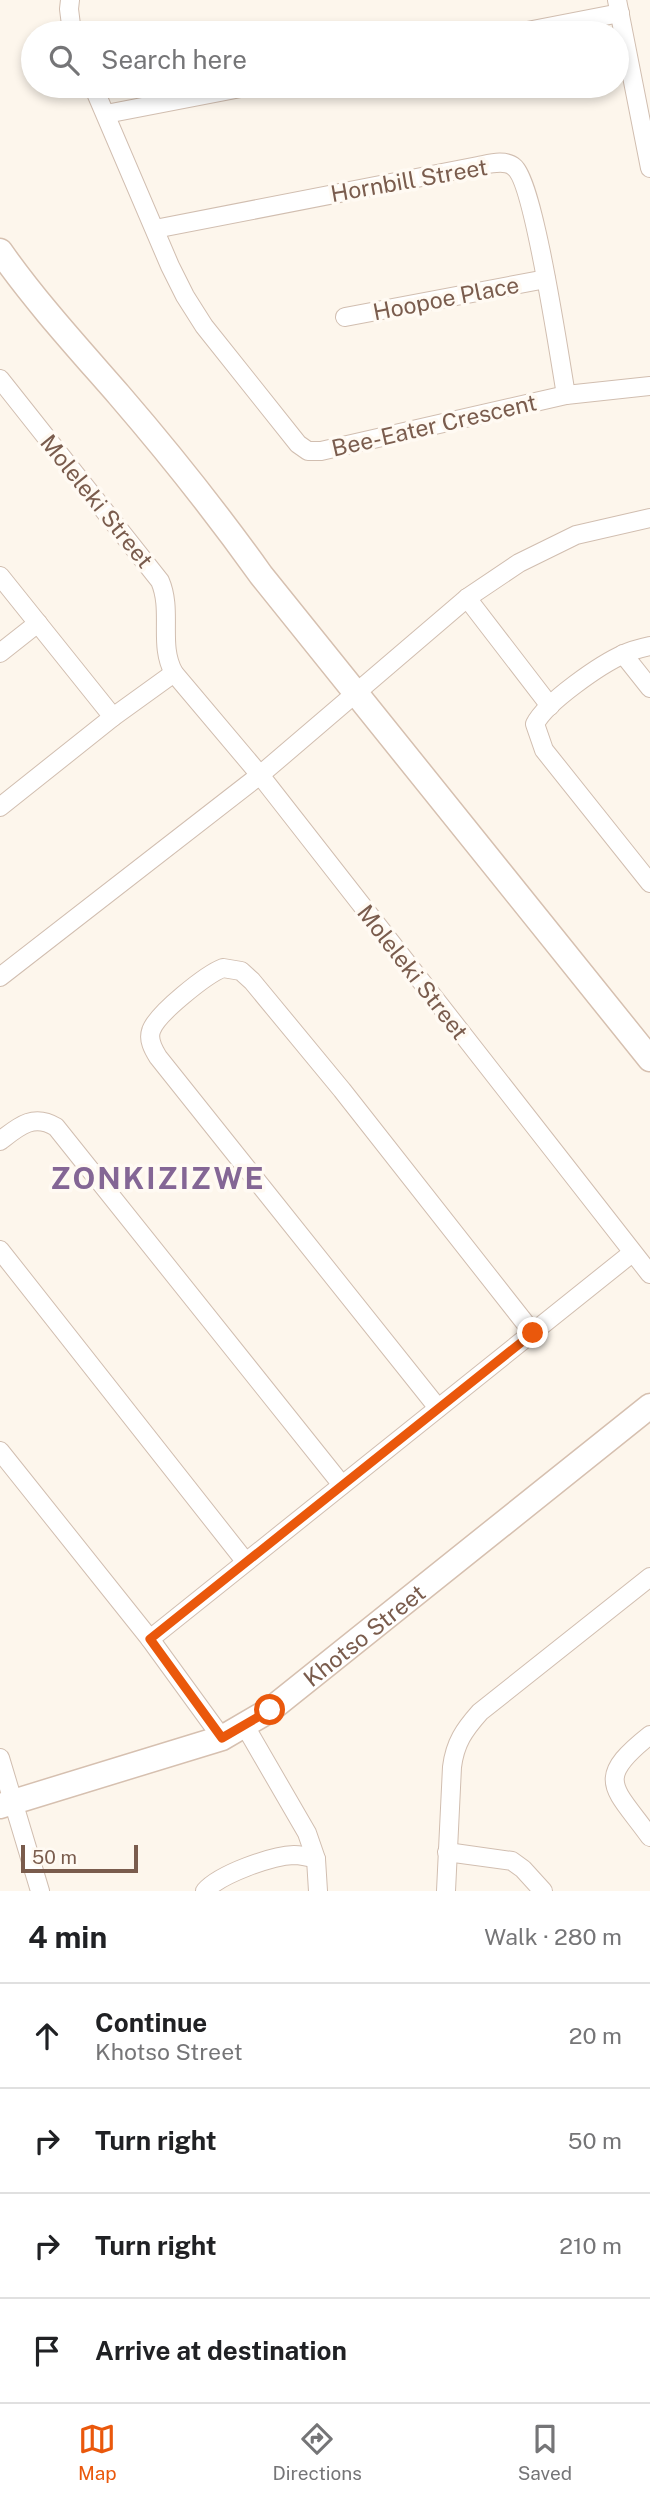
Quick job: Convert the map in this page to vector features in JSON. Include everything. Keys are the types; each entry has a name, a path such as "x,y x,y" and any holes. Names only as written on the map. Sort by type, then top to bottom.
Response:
{"street":[{"path":"70,0 70,21"},
{"path":"562,21 619,6"},
{"path":"629,58 650,168"},
{"name":"Bee-Eater Crescent","path":"99,98 175,276 204,326 298,444 308,451 320,451 566,395 650,386"},
{"path":"106,114 189,98"},
{"name":"Hornbill Street","path":"155,229 478,166 507,163 517,169 523,180 546,279 566,395"},
{"path":"0,251 82,355 203,496 261,575 650,1059"},
{"name":"Hoopoe Place","path":"345,317 546,279"},
{"name":"Moleleki Street","path":"0,379 160,581 165,595 167,660 174,673 260,775 650,1274"},
{"path":"0,977 260,775 467,598 519,563 576,535 650,518"},
{"path":"0,576 113,717"},
{"path":"467,598 550,706"},
{"path":"0,653 38,623"},
{"path":"650,646 623,654 594,671 550,706 535,724 544,750 650,883"},
{"path":"623,654 650,688"},
{"path":"0,807 113,717 174,673"},
{"path":"438,1408 158,1058 150,1038 153,1026 203,980 223,968 241,971 253,981 533,1333"},
{"path":"0,1141 22,1124 37,1120 49,1123 61,1132 342,1485"},
{"path":"0,1250 245,1561"},
{"path":"150,1639 632,1253"},
{"name":"Khotso Street","path":"7,1804 222,1738 270,1710 650,1406"},
{"path":"0,1451 150,1639 222,1738"},
{"path":"446,1891 453,1760 461,1735 480,1712 650,1577"},
{"path":"244,1726 303,1825 316,1859 318,1891"},
{"path":"650,1735 620,1762 614,1781 619,1795 650,1837"},
{"path":"0,1758 7,1804 40,1891"},
{"path":"447,1852 512,1861 543,1891"},
{"path":"205,1891 216,1881 258,1864 293,1855 316,1859"}],"district":[{"name":"ZONKIZIZWE","path":"158,1178"}],"route":[{"path":"270,1710 222,1738 150,1639 533,1333"}]}
